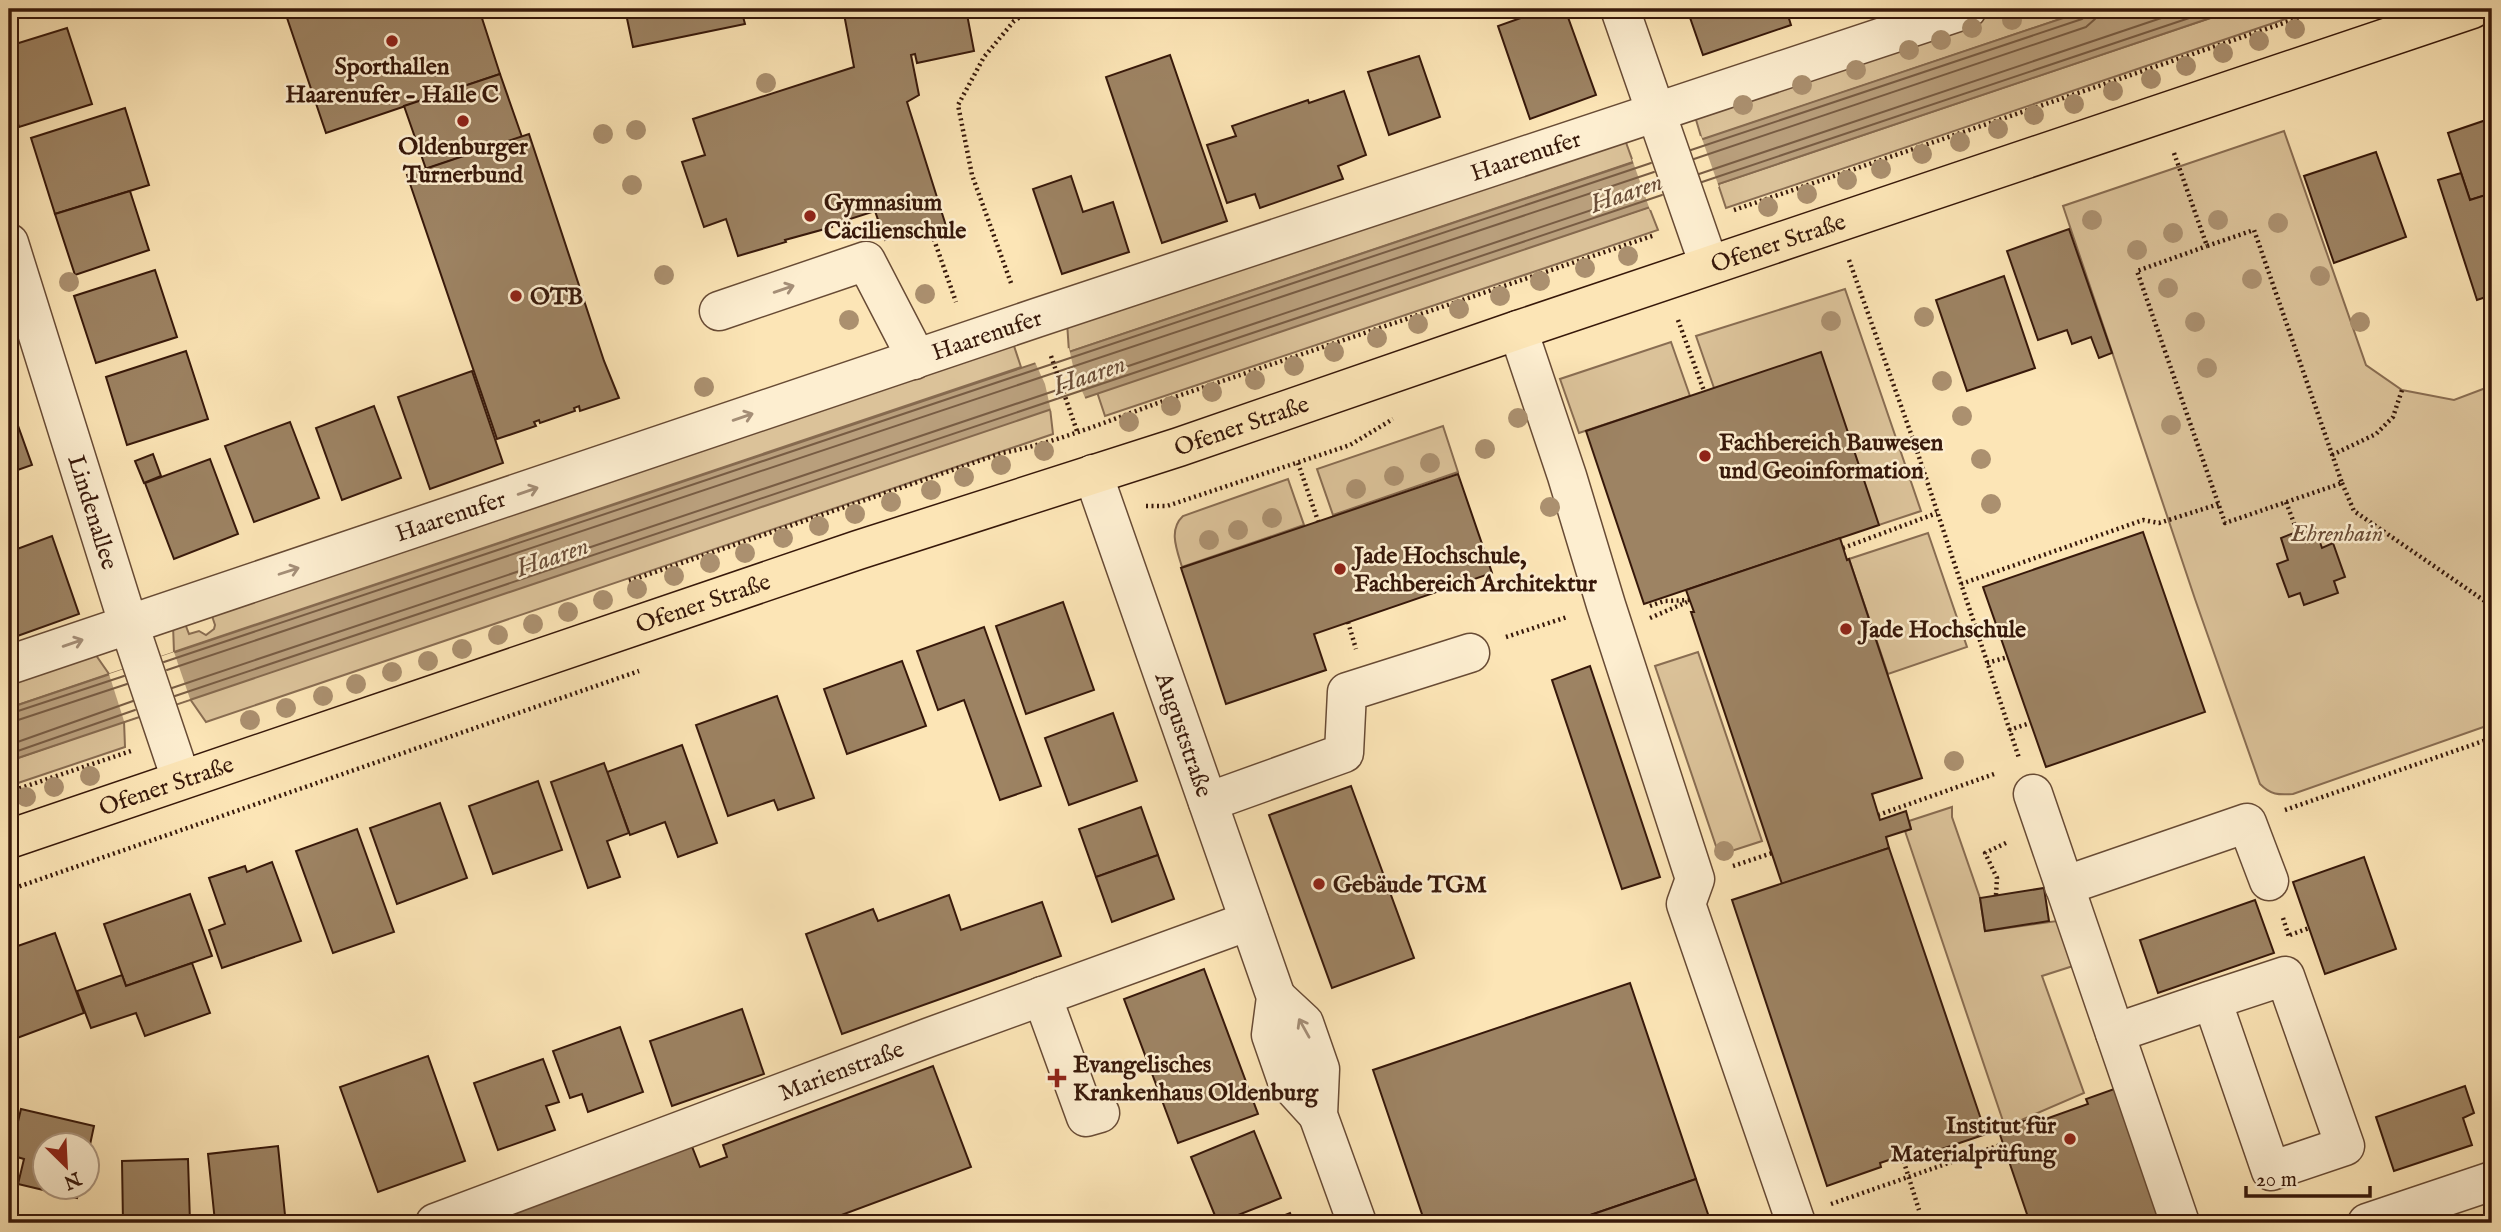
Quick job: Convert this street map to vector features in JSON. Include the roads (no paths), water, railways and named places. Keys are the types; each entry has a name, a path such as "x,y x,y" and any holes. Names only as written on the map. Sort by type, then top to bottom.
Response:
{"main road":[{"name":"Ofener Straße","path":"9,839 845,555 1093,474 2472,9"}],"street":[{"path":"1620,9 1709,265"},
{"name":"Haarenufer","path":"9,665 969,341 1043,334 1661,129 1967,9"},
{"name":"Lindenallee","path":"9,243 129,625 181,779"},
{"path":"719,311 866,261 908,342 914,360"},
{"path":"1518,330 1695,879 1686,904 1795,1220"},
{"name":"Auguststraße","path":"1093,474 1276,997 1304,1023 1320,1069 1318,1115 1357,1223"},
{"path":"1208,803 1344,753 1347,692 1470,653"},
{"path":"2027,779 2180,1223"},
{"path":"2064,886 2247,823 2269,881"},
{"name":"Marienstraße","path":"435,1223 1249,921"},
{"path":"2115,1033 2211,1000 2285,976 2344,1146 2271,1171 2211,1000"},
{"path":"1041,996 1086,1117 1100,1113"},
{"path":"2367,1223 2492,1181"}],"water":[{"name":"Haaren","path":"2090,9 2237,9 9,761 9,708"}],"place":[{"name":"Sporthallen Haarenufer - Halle C","path":"392,41"},
{"name":"Oldenburger Turnerbund","path":"463,121"},
{"name":"Gymnasium Cäcilienschule","path":"810,216"},
{"name":"OTB","path":"516,296"},
{"name":"Fachbereich Bauwesen und Geoinformation","path":"1705,456"},
{"name":"Jade Hochschule, Fachbereich Architektur","path":"1340,569"},
{"name":"Jade Hochschule","path":"1846,629"},
{"name":"Gebäude TGM","path":"1319,884"},
{"name":"Evangelisches Krankenhaus Oldenburg","path":"1057,1078"},
{"name":"Institut für Materialprüfung","path":"2070,1139"}],"park label":[{"name":"Ehrenhain","path":"2337,533"}]}
